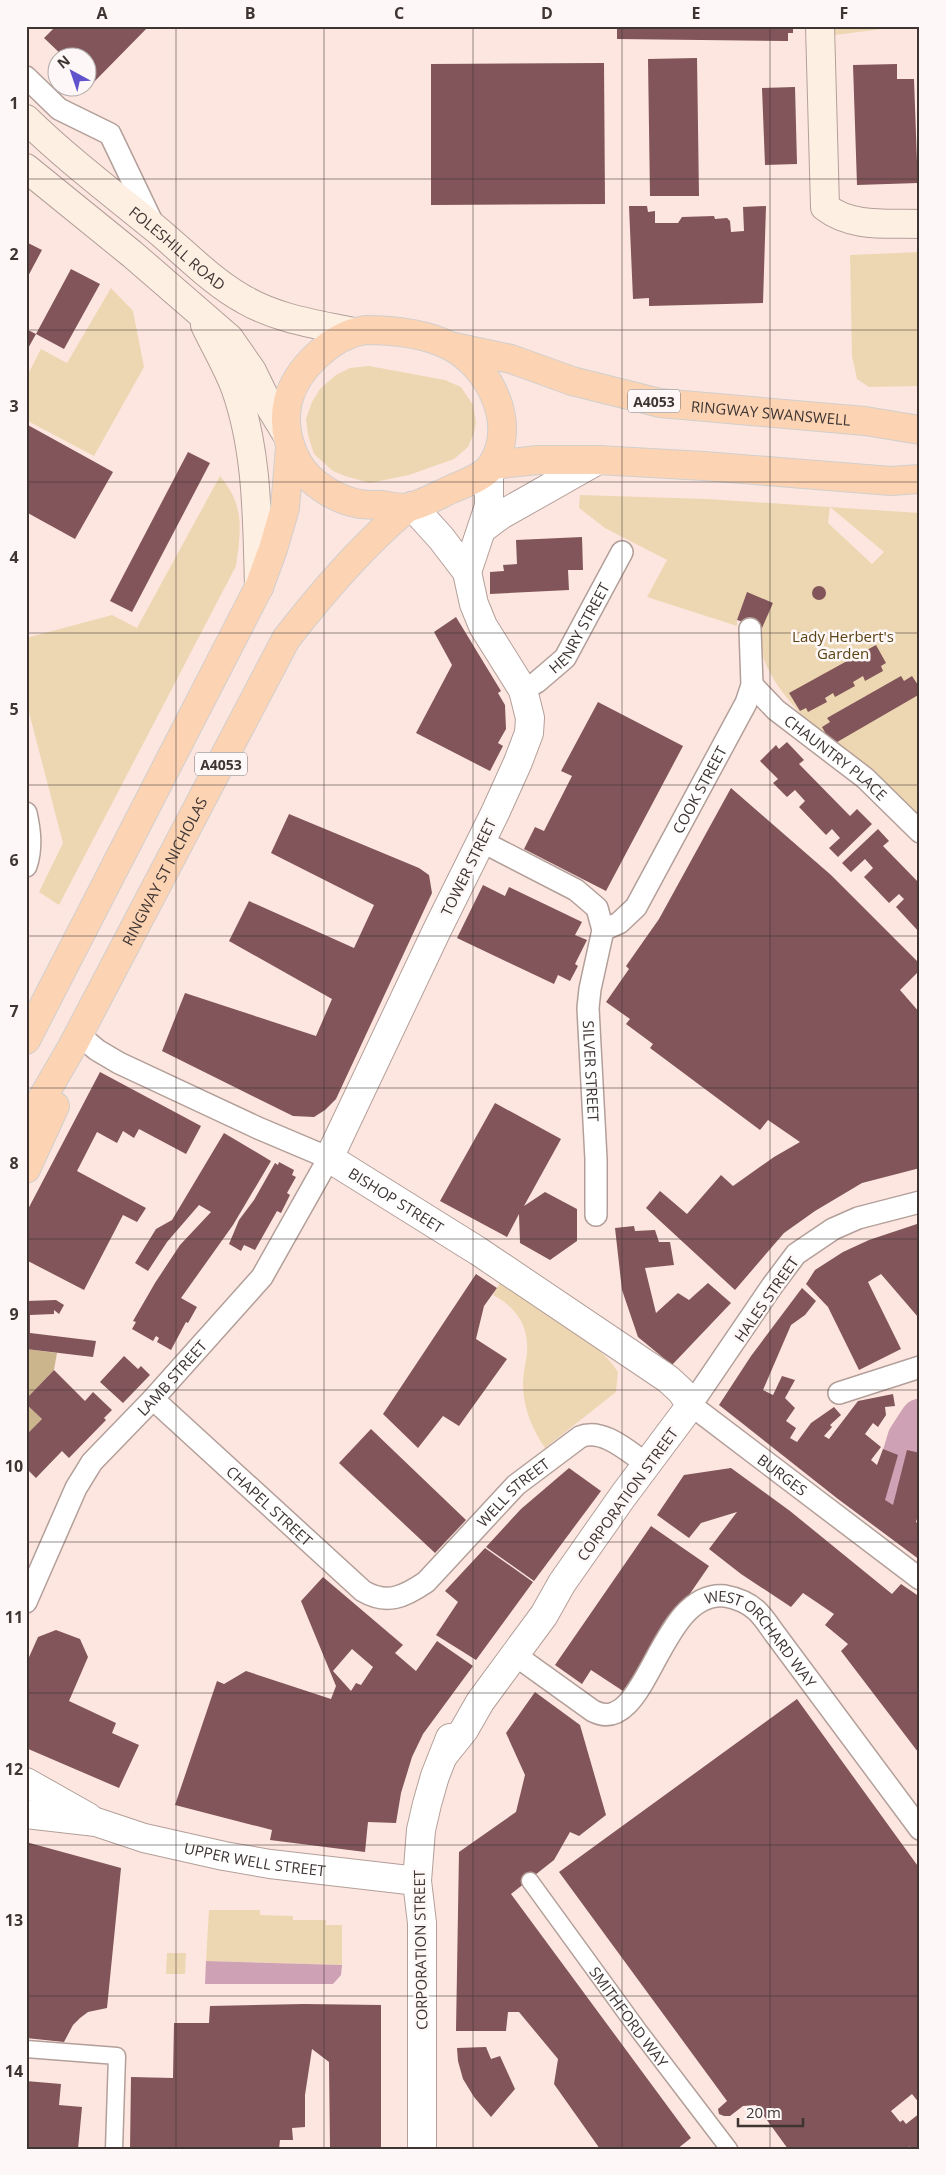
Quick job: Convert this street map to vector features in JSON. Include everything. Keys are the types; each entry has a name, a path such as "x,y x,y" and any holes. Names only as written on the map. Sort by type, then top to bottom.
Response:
{"highway":[{"name":"A4053","path":"26,1040 258,587 273,549 285,508 288,402 297,380 312,361 328,346 353,332 365,330 401,332 450,346 464,356 481,373 498,399 502,419 500,451 491,467"},
{"name":"RINGWAY SWANSWELL","path":"450,346 511,358 572,381 660,403 865,421 920,430"},
{"path":"865,421 920,420"},
{"name":"A4053","path":"288,440 300,466 317,485 338,497 360,504 410,507 466,483 491,467 538,460 598,460 891,480 920,479"},
{"path":"891,480 920,486"},
{"name":"RINGWAY ST NICHOLAS","path":"26,1126 75,1040 286,639 318,597 356,554 410,507"},
{"path":"26,1031 54,986"},
{"path":"26,1169 56,1103 75,1040"}],"main road":[{"path":"820,26 825,207 841,218 856,222 920,224"},
{"name":"FOLESHILL ROAD","path":"26,119 97,182 214,279 244,300 267,311 298,321 353,332"},
{"path":"26,168 198,309 229,338 252,371 266,402 288,440"},
{"path":"198,309 234,387 247,433 253,465 257,512 258,587"}],"street":[{"path":"26,77 60,109 110,134 156,229"},
{"path":"482,529 501,514 598,460"},
{"path":"467,572 489,506 491,467"},
{"name":"TOWER STREET","path":"329,1158 506,788 528,733 530,718 523,690 483,626 474,604 467,572 441,538 410,507"},
{"name":"HENRY STREET","path":"523,690 537,682 565,658 622,552"},
{"name":"COOK STREET","path":"603,930 619,923 636,907 738,719 752,685 750,630"},
{"name":"CHAUNTRY PLACE","path":"752,685 776,710 865,778 920,832"},
{"path":"26,813 29,826 30,854 26,866"},
{"path":"480,841 576,890 597,908 603,930"},
{"name":"SILVER STREET","path":"596,1215 596,1159 588,1008 590,989 603,930"},
{"name":"BISHOP STREET","path":"75,1040 258,1128 329,1158 478,1251 668,1379 691,1405"},
{"name":"LAMB STREET","path":"26,1602 76,1488 84,1474 102,1451 153,1399 262,1277 329,1158"},
{"name":"HALES STREET","path":"691,1405 796,1254 833,1228 858,1218 920,1202"},
{"path":"839,1393 920,1367"},
{"name":"CHAPEL STREET","path":"153,1399 363,1591 376,1598 392,1598"},
{"name":"CORPORATION STREET","path":"444,1755 464,1730 480,1702 544,1615 562,1583 623,1496 691,1405"},
{"name":"BURGES","path":"691,1405 920,1579"},
{"name":"WELL STREET","path":"392,1598 413,1591 426,1582 516,1485 580,1437 592,1435 605,1437 648,1464"},
{"name":"CORPORATION STREET","path":"422,2149 422,1924 417,1881 421,1830 435,1776 454,1726 488,1672 535,1609 562,1583"},
{"name":"WEST ORCHARD WAY","path":"515,1655 593,1711 604,1715 613,1713 620,1711 632,1700 677,1623 688,1610 710,1596 736,1598 756,1610 920,1829"},
{"name":"UPPER WELL STREET","path":"26,1782 96,1822 144,1838 270,1864 417,1881"},
{"name":"UPPER WELL STREET","path":"26,1814 96,1822"},
{"name":"SMITHFORD WAY","path":"530,1882 639,2031 729,2149"},
{"path":"26,2049 117,2056 114,2149"}],"green space":[{"path":"827,26 906,26 827,36"},
{"path":"920,252 920,386 869,387 857,379 852,356 850,255"},
{"path":"111,288 133,311 144,367 94,456 26,420 26,378 41,349 67,363"},
{"path":"369,366 445,380 461,387 473,405 476,422 468,447 454,459 409,475 370,483 333,471 314,454 308,435 306,419 312,402 320,389 336,375 350,368"},
{"path":"220,476 234,498 239,518 240,529 236,566 59,905 39,892 63,843 26,701 26,638 112,615 137,628"},
{"name":"Lady Herbert's Garden","path":"580,495 707,499 830,507 920,513 920,820 824,738 799,712 779,687 765,662 760,639 760,634 773,603 747,593 737,620 737,626 647,597 667,560 605,528 579,508","holes":["830,507 884,552 872,564 828,523"]},
{"path":"500,1283 547,1311 581,1335 596,1347 618,1372 616,1392 545,1448 532,1425 523,1393 523,1376 527,1353 526,1334 519,1318 514,1312 508,1305 493,1295"},
{"path":"209,1910 260,1910 260,1915 293,1916 293,1920 326,1920 326,1925 342,1925 342,1965 206,1961"},
{"path":"167,1953 186,1953 185,1974 166,1974"}],"shaded area":[{"path":"26,1349 57,1353 54,1370 26,1399"},
{"path":"26,1404 42,1419 26,1435"},
{"path":"206,1961 342,1965 341,1975 333,1984 205,1984"}],"building":[{"path":"56,26 149,26 98,78 98,48 54,48 44,38"},
{"path":"617,26 793,26 793,33 788,33 788,41 617,39"},
{"path":"697,58 699,196 650,196 648,59"},
{"path":"604,63 605,204 431,205 431,64"},
{"path":"897,64 897,79 914,79 917,162 920,162 918,183 857,185 853,65"},
{"path":"795,87 797,164 765,165 762,88"},
{"path":"629,206 647,206 648,212 655,211 655,223 678,223 682,217 714,216 715,219 727,218 730,221 731,232 744,231 743,207 766,206 763,303 649,306 649,298 633,299"},
{"path":"26,242 42,250 26,280"},
{"path":"71,269 100,284 64,349 36,334"},
{"path":"26,329 36,334 26,352"},
{"path":"26,424 113,472 75,539 26,512"},
{"path":"188,452 210,463 132,612 110,601"},
{"path":"582,537 583,570 568,570 569,590 490,594 490,572 504,571 503,565 517,564 516,540"},
{"path":"816,586 822,586 826,593 822,600 816,600 812,596 812,590"},
{"path":"747,592 773,603 762,628 737,620"},
{"path":"456,617 501,691 498,693 505,705 506,729 498,743 503,746 490,771 416,733 452,665 434,632"},
{"path":"876,645 886,663 881,666 883,671 865,681 863,676 853,682 855,686 835,697 833,693 825,698 827,702 808,712 806,708 800,711 789,693"},
{"path":"901,676 904,681 912,676 920,688 920,694 832,745 822,727 830,722 827,718"},
{"path":"598,702 683,746 606,891 524,849 535,827 544,831 572,776 561,771"},
{"path":"787,742 804,760 799,764 850,816 857,809 872,824 838,857 829,848 840,838 832,829 826,835 799,807 805,801 795,790 787,797 773,783 778,779 760,761 776,745 779,749"},
{"path":"731,788 831,875 920,964 920,970 900,990 920,1013 920,1168 862,1183 815,1211 784,1233 735,1290 646,1208 660,1191 687,1214 721,1175 733,1186 774,1157 800,1142 768,1120 760,1130 650,1048 653,1044 626,1024 630,1019 606,1002 629,969 626,966 659,919"},
{"path":"289,814 419,868 429,875 432,893 336,1099 325,1110 314,1117 293,1116 162,1051 185,993 316,1036 332,999 229,941 249,901 354,948 374,905 271,853"},
{"path":"878,829 889,841 883,846 920,884 920,933 896,907 904,899 899,894 889,903 864,877 873,868 865,859 851,872 842,863"},
{"path":"483,885 505,896 509,887 582,922 575,935 587,940 575,964 578,966 570,981 558,975 554,984 457,938"},
{"path":"100,1072 201,1126 186,1154 139,1129 134,1138 123,1131 117,1143 97,1132 77,1171 146,1208 137,1222 123,1215 84,1290 26,1260 26,1213"},
{"path":"495,1103 561,1139 524,1206 545,1192 577,1209 577,1241 550,1260 520,1243 519,1214 507,1237 440,1201"},
{"path":"224,1133 271,1161 233,1225 181,1298 197,1307 188,1323 186,1322 171,1350 157,1342 159,1338 156,1336 153,1341 132,1329 136,1322 133,1321 180,1245 211,1212 199,1205 167,1242 148,1271 135,1263 156,1229 172,1220"},
{"path":"279,1162 294,1170 292,1175 296,1177 287,1193 290,1195 281,1213 277,1211 255,1250 244,1245 241,1251 229,1244 239,1220 254,1200 275,1163 278,1165"},
{"path":"920,1223 920,1315 918,1317 881,1274 868,1282 901,1349 859,1370 828,1307 806,1284 815,1270 843,1252 869,1240"},
{"path":"634,1226 635,1231 655,1230 659,1242 670,1242 674,1265 645,1268 656,1313 678,1293 689,1300 708,1283 731,1303 672,1365 638,1337 622,1290 615,1228"},
{"path":"476,1274 497,1288 484,1306 476,1339 507,1359 459,1426 443,1416 418,1448 383,1414"},
{"path":"802,1288 816,1301 805,1315 791,1325 763,1390 773,1395 782,1376 795,1380 785,1398 795,1408 786,1421 796,1428 790,1438 797,1442 811,1423 834,1407 841,1415 830,1425 832,1427 824,1436 829,1439 858,1401 893,1394 895,1406 885,1407 886,1415 878,1427 873,1423 865,1434 881,1447 871,1460 877,1465 883,1449 898,1455 885,1500 893,1505 907,1450 920,1453 920,1510 916,1522 920,1525 920,1560 838,1499 719,1405 751,1356"},
{"path":"56,1300 64,1305 59,1314 54,1310 54,1314 30,1315 30,1333 96,1341 93,1357 26,1349 26,1301"},
{"path":"124,1356 138,1369 141,1366 150,1375 123,1403 100,1382"},
{"path":"54,1370 85,1401 93,1392 112,1410 104,1418 106,1420 69,1458 62,1451 36,1478 26,1468 26,1435 42,1419 26,1404 26,1399"},
{"path":"371,1429 466,1520 435,1553 339,1463"},
{"path":"569,1468 601,1491 534,1581 486,1547 521,1509"},
{"path":"731,1468 790,1511 892,1594 901,1584 920,1597 920,1751 918,1752 841,1651 848,1644 825,1625 834,1614 803,1593 791,1607 741,1574 709,1549 737,1512 701,1523 689,1538 657,1515 684,1475"},
{"path":"651,1526 709,1566 623,1691 591,1670 582,1684 555,1665"},
{"path":"485,1548 533,1582 476,1660 436,1635 458,1602 445,1591"},
{"path":"323,1577 403,1645 395,1653 416,1671 437,1641 473,1666 423,1734 412,1757 401,1793 396,1823 368,1822 365,1852 270,1840 272,1830 175,1805 217,1681 224,1684 246,1671 331,1699 336,1686 301,1601","holes":["352,1649 373,1667 361,1685 356,1683 351,1691 333,1671"]},
{"path":"56,1630 80,1639 88,1657 69,1701 116,1723 112,1733 139,1745 119,1788 26,1748 26,1664 38,1637"},
{"path":"535,1692 580,1725 606,1815 579,1836 570,1832 554,1860 511,1894 691,2138 677,2149 600,2149 554,2084 558,2059 519,2012 508,2012 506,2031 456,2031 459,1852 516,1812 525,1775 506,1733"},
{"path":"797,1699 920,1869 920,2104 912,2094 891,2111 900,2122 903,2120 906,2124 920,2113 920,2149 908,2149 910,2146 906,2149 788,2149 756,2105 743,2106 730,2116 719,2114 718,2109 727,2101 559,1872"},
{"path":"26,1842 121,1868 107,2008 88,2012 80,2018 73,2025 64,2042 26,2038"},
{"path":"381,2005 381,2149 330,2149 329,2062 312,2049 305,2095 305,2127 292,2128 293,2140 280,2140 279,2149 130,2149 131,2077 173,2078 174,2023 209,2023 210,2006"},
{"path":"486,2047 491,2059 500,2056 515,2089 491,2117 474,2097 463,2079 457,2048"},
{"path":"26,2081 61,2084 59,2105 82,2107 78,2149 26,2149"}],"waterway":[{"path":"888,1501 907,1438 920,1418"}]}
